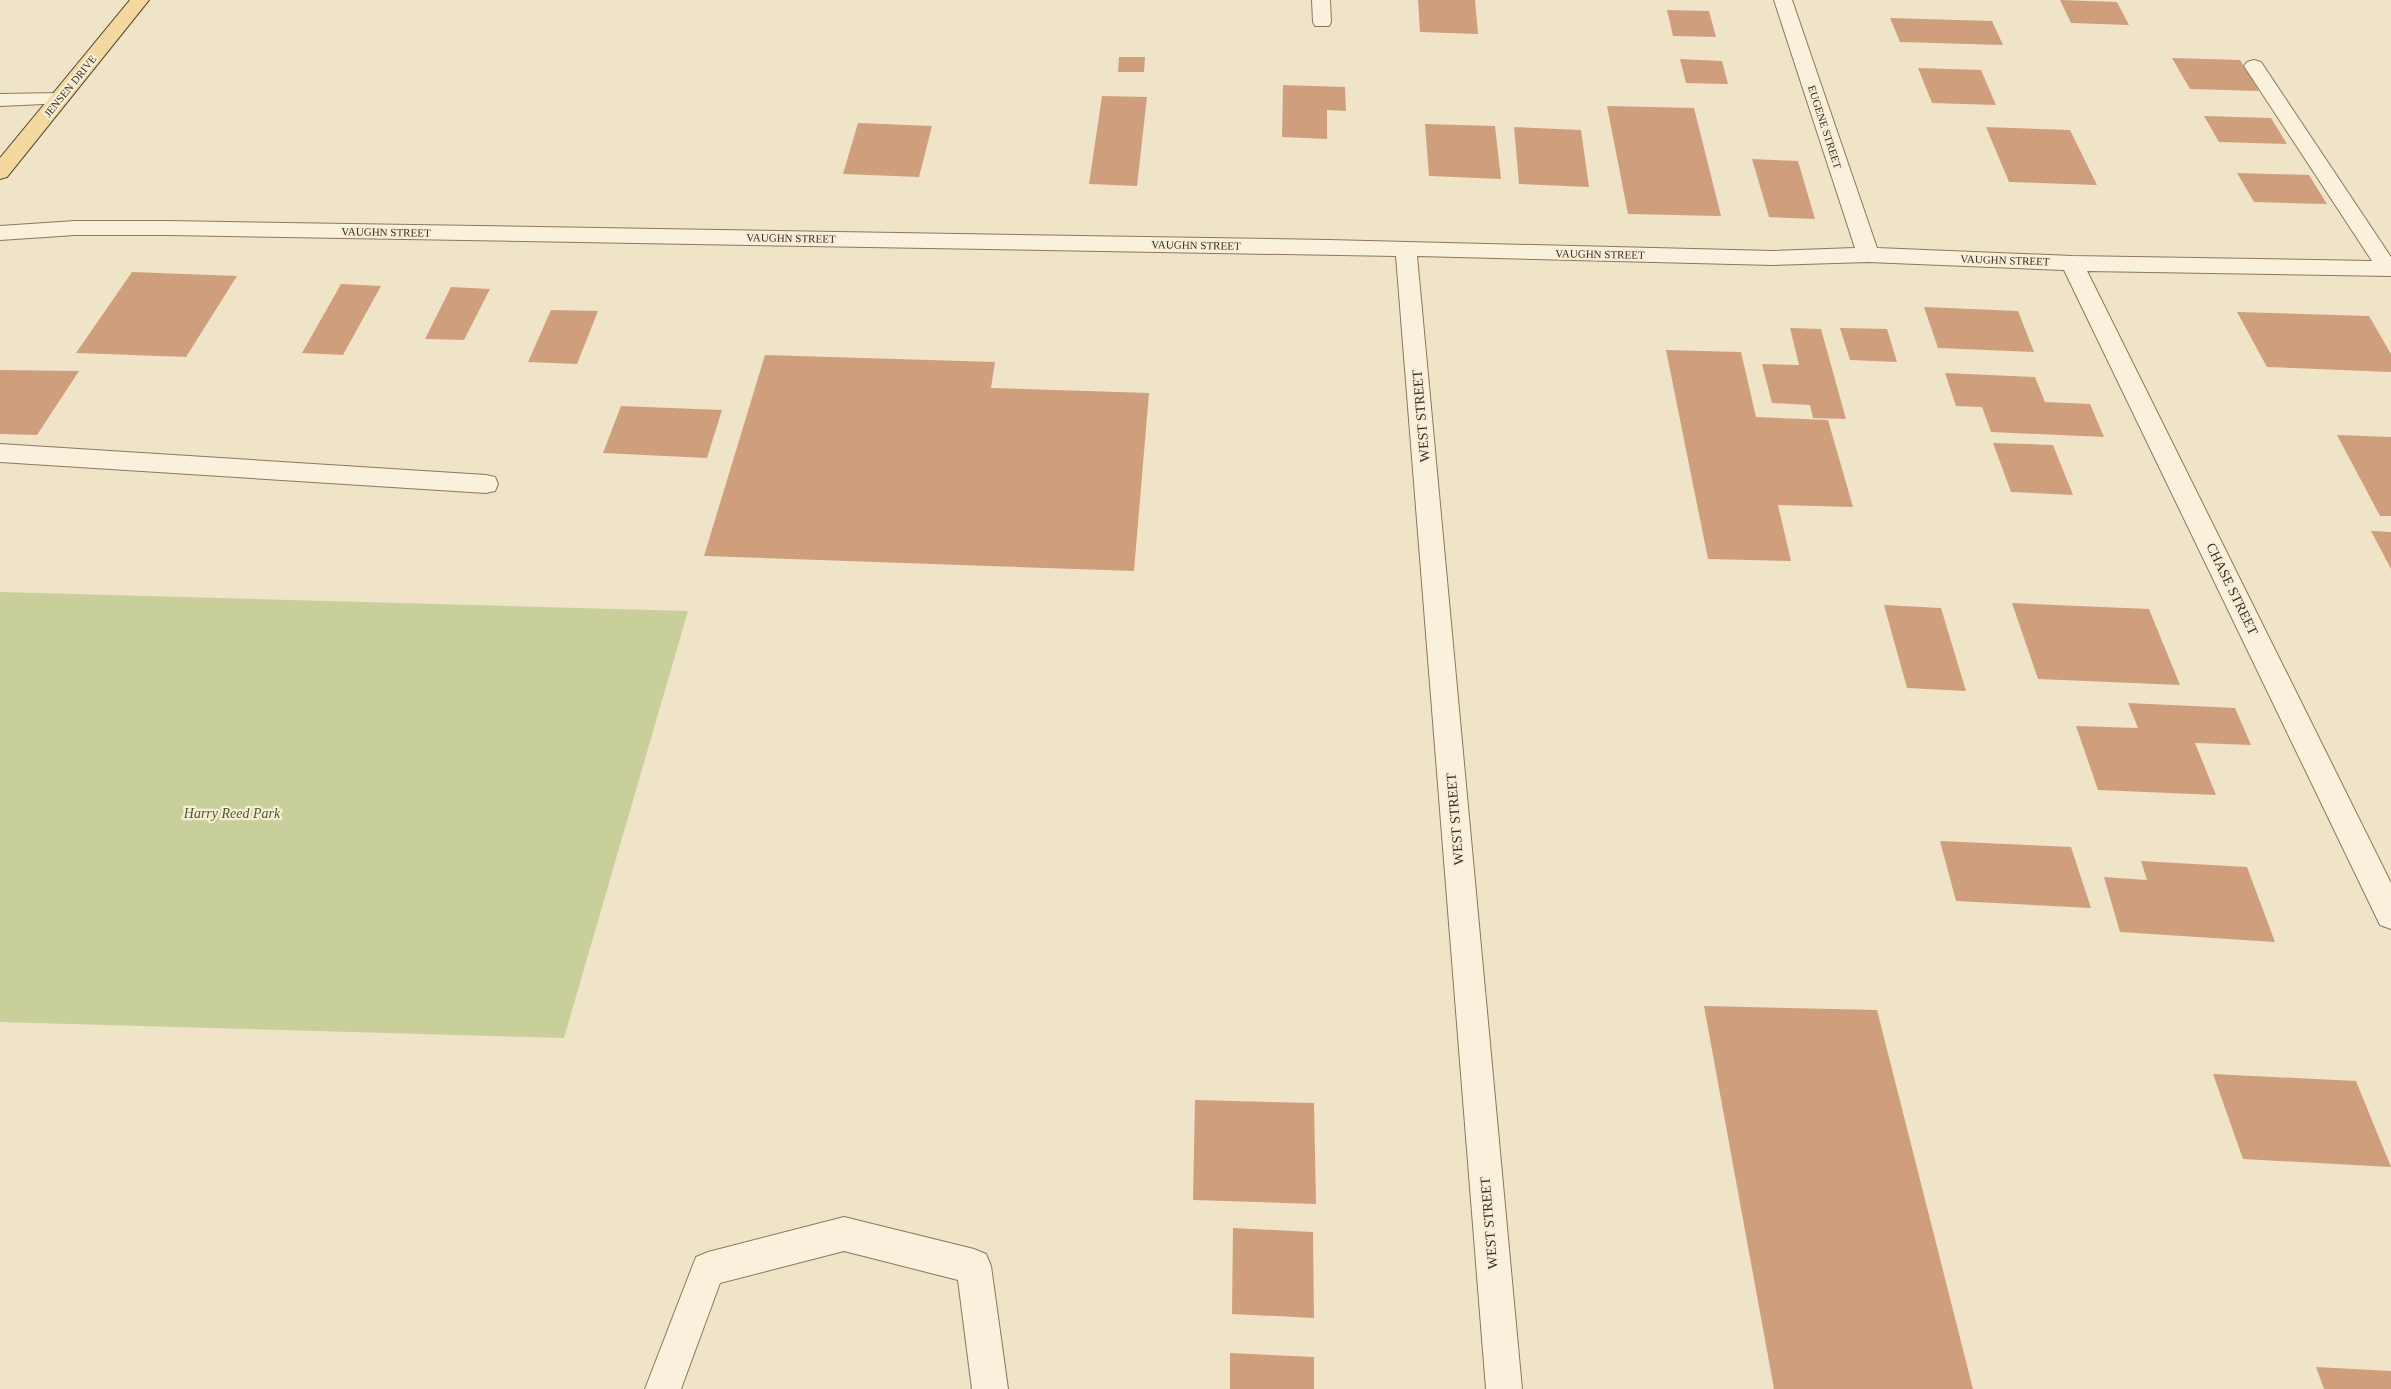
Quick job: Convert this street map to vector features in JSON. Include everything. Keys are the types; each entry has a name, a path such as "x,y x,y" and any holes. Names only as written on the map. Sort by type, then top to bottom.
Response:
{"main road":[{"name":"JENSEN DRIVE","path":"0,172 140,0"}],"street":[{"path":"1321,0 1322,22"},
{"name":"EUGENE STREET","path":"1783,0 1868,255"},
{"path":"2254,66 2390,269"},
{"path":"0,100 59,100"},
{"name":"VAUGHN STREET","path":"0,233 75,228 168,228 1773,258 1868,255 2072,263 2390,269"},
{"name":"WEST STREET","path":"1406,250 1504,1389"},
{"name":"CHASE STREET","path":"2072,263 2391,915"},
{"path":"0,453 486,484"},
{"path":"663,1389 708,1269 844,1234 974,1266 990,1389"}],"green space":[{"name":"Harry Reed Park","path":"0,592 688,611 564,1038 0,1022"}],"building":[{"path":"1418,0 1475,0 1478,34 1420,32"},
{"path":"2060,0 2117,2 2129,25 2071,23"},
{"path":"1667,10 1709,11 1716,37 1673,36"},
{"path":"1890,18 1992,21 2003,45 1900,42"},
{"path":"1119,57 1145,57 1144,72 1118,72"},
{"path":"2172,58 2240,60 2259,91 2190,89"},
{"path":"1680,59 1722,61 1728,84 1686,83"},
{"path":"1918,68 1981,70 1996,105 1932,103"},
{"path":"1283,85 1345,87 1346,111 1327,110 1327,139 1282,137"},
{"path":"1102,96 1147,97 1137,186 1089,184"},
{"path":"1607,106 1694,108 1721,216 1628,214"},
{"path":"2204,116 2271,118 2287,144 2219,142"},
{"path":"858,123 932,126 919,177 843,174"},
{"path":"1425,124 1495,126 1501,179 1429,176"},
{"path":"1514,127 1581,130 1589,187 1519,184"},
{"path":"1986,127 2070,130 2097,185 2009,182"},
{"path":"1752,159 1798,161 1815,219 1769,217"},
{"path":"2237,173 2309,175 2327,204 2254,202"},
{"path":"132,272 237,276 186,357 76,353"},
{"path":"341,284 381,286 343,355 302,353"},
{"path":"451,287 490,289 464,340 425,339"},
{"path":"1924,307 2018,311 2034,352 1938,348"},
{"path":"551,310 598,311 577,364 528,362"},
{"path":"2237,312 2369,316 2391,354 2391,372 2267,367"},
{"path":"1790,328 1821,329 1846,419 1813,418 1810,405 1772,403 1762,364 1799,365"},
{"path":"1840,328 1887,329 1897,362 1850,360"},
{"path":"1666,350 1741,352 1756,417 1828,420 1853,507 1778,505 1791,561 1708,559"},
{"path":"765,355 995,362 991,388 1149,393 1134,571 704,556"},
{"path":"0,370 79,371 37,435 0,434"},
{"path":"1945,373 2035,377 2045,402 2090,404 2104,437 1991,432 1982,407 1956,406"},
{"path":"621,406 722,410 707,458 603,453"},
{"path":"2337,435 2391,437 2391,516 2380,516"},
{"path":"1993,443 2053,445 2073,495 2011,492"},
{"path":"2371,531 2391,532 2391,569"},
{"path":"2012,603 2149,609 2180,685 2038,679"},
{"path":"1884,605 1941,608 1966,691 1907,688"},
{"path":"2128,703 2235,708 2251,745 2195,743 2216,795 2098,790 2076,726 2138,728"},
{"path":"1940,841 2071,847 2091,908 1956,901"},
{"path":"2141,861 2247,867 2275,942 2120,932 2104,877 2147,880"},
{"path":"1704,1006 1877,1010 1973,1389 1774,1389"},
{"path":"2213,1074 2356,1081 2391,1167 2243,1159"},
{"path":"1195,1100 1314,1103 1316,1204 1193,1200"},
{"path":"1233,1228 1313,1232 1314,1318 1232,1314"},
{"path":"1230,1353 1314,1357 1314,1389 1230,1389"},
{"path":"2316,1367 2391,1371 2391,1389 2324,1389"}]}
